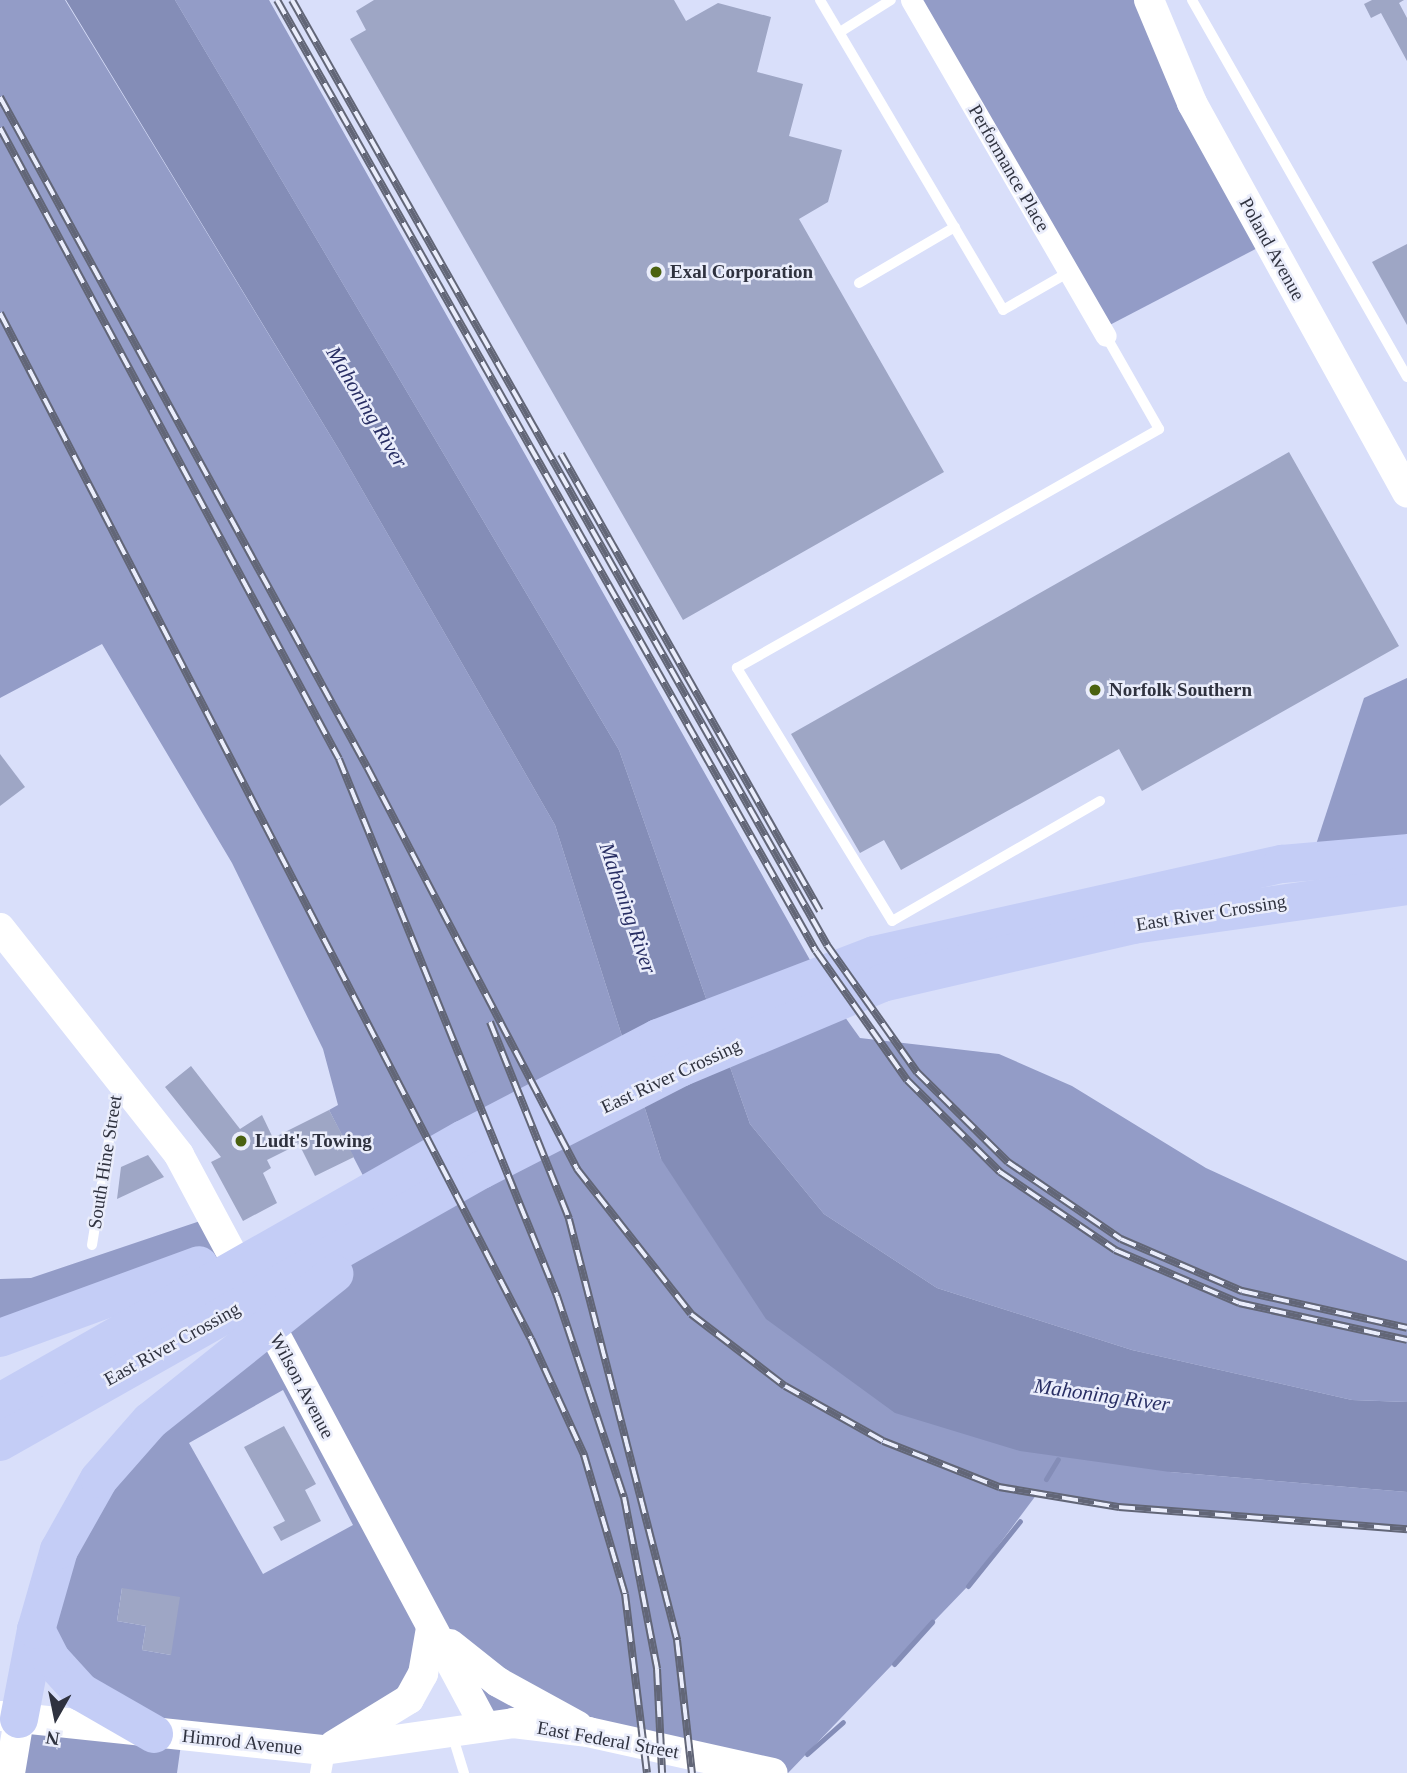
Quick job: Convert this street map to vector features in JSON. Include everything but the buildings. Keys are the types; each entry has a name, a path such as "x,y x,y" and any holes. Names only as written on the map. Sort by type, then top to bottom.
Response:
{"highway":[{"name":"East River Crossing","path":"0,1402 181,1303 366,1195 658,1038 874,955 1282,864 1405,846"},
{"name":"East River Crossing","path":"0,1442 181,1303 429,1199 680,1068 882,983 1133,925 1407,886"},
{"path":"9,1718 59,1550 99,1479 150,1421 429,1199"},
{"path":"0,1338 181,1303"},
{"path":"36,1630 71,1685 153,1734"}],"main road":[{"name":"Poland Avenue","path":"1149,0 1192,103 1407,493"},
{"name":"Wilson Avenue","path":"0,928 179,1155 483,1723"},
{"path":"322,1762 409,1699 423,1674 431,1628 498,1682 600,1735"},
{"path":"9,1718 10,1773"},
{"name":"Himrod Avenue","path":"9,1718 153,1734 322,1762 450,1728 483,1723"},
{"name":"East Federal Street","path":"483,1723 600,1735 773,1773"}],"street":[{"name":"Performance Place","path":"911,0 1106,336"},
{"path":"1308,869 1405,846"}],"lane":[{"path":"820,0 1003,310 1069,272"},
{"path":"840,32 891,0"},
{"path":"1192,0 1407,377"},
{"path":"859,283 954,228"},
{"path":"1100,801 892,921 737,668 1159,429 1106,336"},
{"path":"1405,846 1407,865"},
{"name":"South Hine Street","path":"92,1245 119,1079"},
{"path":"450,1728 464,1773"}],"shaded area":[{"path":"0,0 65,0 341,453 555,825 661,1159 1170,1472 1407,1492 1407,1529 1119,1507 1037,1494 968,1586 788,1773 483,1723 431,1629 423,1674 324,1750 182,1737 177,1773 10,1773 19,1719 152,1733 36,1630 78,1515 270,1326 109,1302 0,1338 0,1279 31,1278 212,1217 226,1253 371,1191 329,1110 338,1105 323,1049 232,863 102,644 0,698","holes":["283,1390 353,1525 263,1574 189,1443","122,1588 171,1655 142,1650 146,1626 117,1621"]},
{"path":"175,0 269,0 832,999 860,1038 999,1054 1072,1086 1206,1168 1407,1261 1407,1402 1352,1400 1132,1350 937,1288 824,1214 750,1124 619,750"},
{"path":"911,0 1149,0 1269,242 1102,329"},
{"path":"1407,678 1407,886 1308,869 1364,698"}],"water":[{"name":"Mahoning River","path":"66,0 175,0 619,750 750,1124 824,1214 937,1288 1132,1350 1352,1400 1407,1402 1407,1492 1170,1472 1020,1451 895,1413 766,1319 661,1159 555,825 341,453"}],"waterway":[{"path":"1046,1479 1058,1459"},
{"path":"968,1586 1020,1521"},
{"path":"894,1664 932,1622"},
{"path":"807,1754 843,1722"}],"railway":[{"path":"277,0 816,951 907,1080 1000,1172 1115,1250 1239,1303 1407,1340"},
{"path":"292,0 827,945 917,1072 1008,1162 1121,1239 1242,1291 1407,1328"},
{"path":"0,97 367,767 577,1169 691,1314 785,1386 883,1441 999,1487 1119,1507 1407,1529"},
{"path":"0,128 339,759 557,1296 624,1497 657,1669 662,1773"},
{"path":"0,313 531,1339 584,1455 625,1594 647,1773"},
{"path":"561,454 820,911"},
{"path":"490,1022 569,1219 677,1640 692,1773"}],"place":[{"name":"Exal Corporation","path":"656,272"},
{"name":"Norfolk Southern","path":"1095,690"},
{"name":"Ludt's Towing","path":"241,1141"}]}
